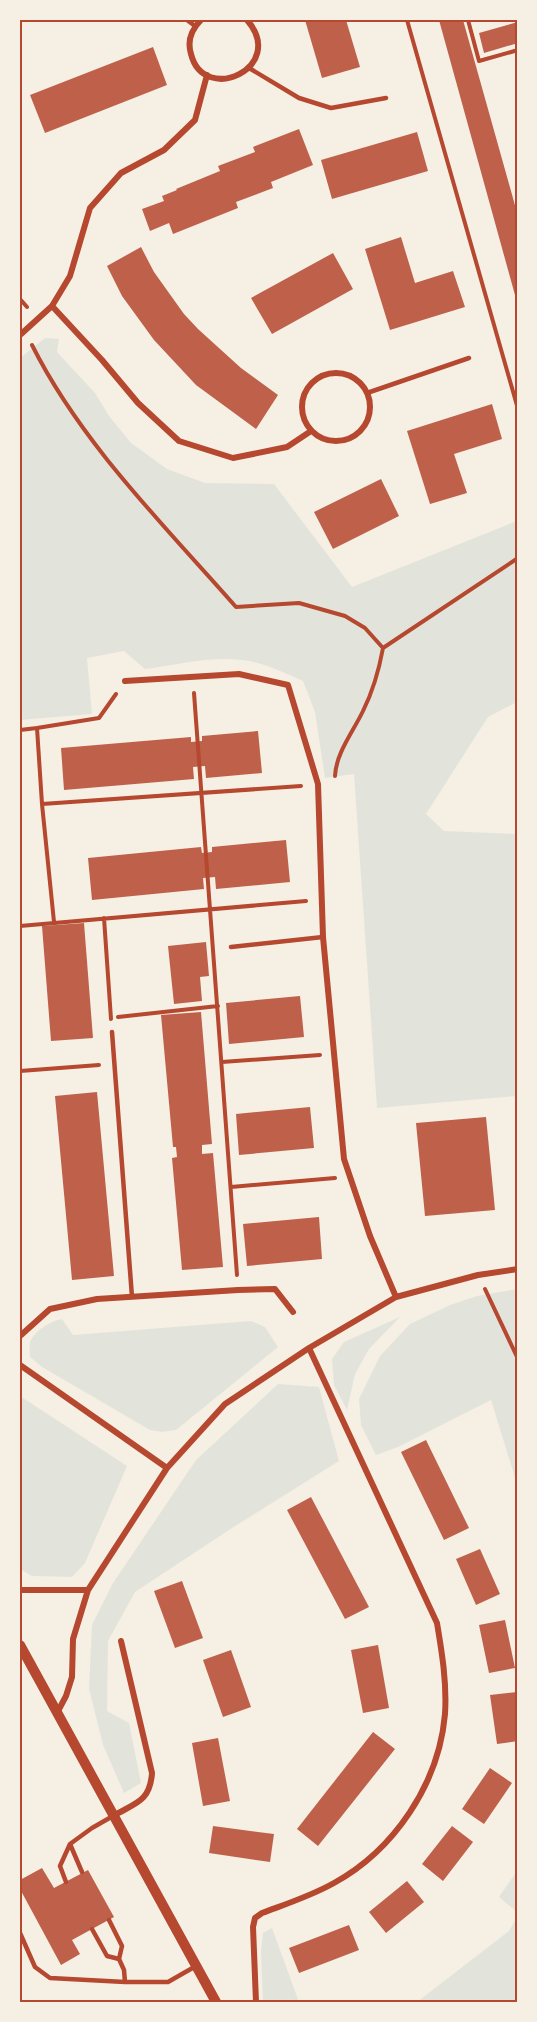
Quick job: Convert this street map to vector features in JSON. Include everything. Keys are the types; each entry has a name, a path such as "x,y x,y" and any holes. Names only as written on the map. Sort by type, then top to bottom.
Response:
{"street":[{"path":"201,20 190,36 189,48 192,59 207,75 218,79 229,79 240,75 255,59 258,48 257,37 253,26 247,20"},
{"path":"22,333 52,306 70,276 90,208 121,173 164,150 195,120 207,75"},
{"path":"52,306 138,403 179,441 233,458 287,447 311,431"},
{"path":"336,372 348,375 358,380 367,393 371,410 368,422 352,438 330,441 320,438 304,421 303,399 307,388 325,374 336,372"},
{"path":"125,681 239,674 288,685 318,784 323,938 344,1159 370,1236 396,1297"},
{"path":"57,1713 72,1677 73,1639 88,1590 167,1468 225,1404 309,1348 396,1297 478,1275 518,1269"},
{"path":"20,1336 50,1309 97,1299 275,1289 294,1312"},
{"path":"256,2002 253,1927 255,1918 335,1883 381,1850 415,1807 436,1757 445,1715 444,1665 437,1623 309,1348"},
{"path":"20,1365 167,1468"},
{"path":"20,1590 88,1590"},
{"path":"113,1816 145,1797 151,1787 152,1773 121,1641"},
{"path":"20,1645 216,2002"}],"lane":[{"path":"187,20 195,26"},
{"path":"249,68 298,98 331,108 386,98"},
{"path":"367,393 469,358"},
{"path":"231,947 323,938"},
{"path":"112,1032 132,1297"},
{"path":"66,1882 60,1866 70,1844 113,1816"},
{"path":"70,1844 82,1872"},
{"path":"109,1920 122,1946 119,1959 124,1970 125,1982"},
{"path":"92,1929 107,1956 119,1959"},
{"path":"20,1933 35,1967 50,1978 168,1982 196,1966"}],"path":[{"path":"407,20 518,409"},
{"path":"468,20 479,61 518,50"},
{"path":"22,333 50,380 93,442 236,607 299,603 345,616 365,628 383,648"},
{"path":"42,804 334,783 336,763 364,710 379,674 383,648 518,558"},
{"path":"193,677 238,1290"},
{"path":"20,730 99,717 125,681"},
{"path":"37,728 54,922"},
{"path":"20,926 322,900"},
{"path":"104,918 112,1032"},
{"path":"111,1017 218,1006"},
{"path":"222,1062 334,1054"},
{"path":"20,1071 114,1064"},
{"path":"231,1187 350,1177"},
{"path":"478,1275 518,1359"}],"shaded area":[{"path":"45,338 59,339 57,352 95,393 109,416 131,443 167,469 205,483 274,484 352,587 517,521 517,702 488,717 426,814 444,831 517,834 517,1096 377,1108 354,774 325,778 315,712 303,681 258,663 230,659 206,660 145,669 124,651 87,658 92,714 20,720 20,358"},
{"path":"517,1289 517,1484 491,1400 398,1447 376,1455 361,1425 359,1399 380,1356 410,1324 450,1305 477,1296"},
{"path":"400,1317 369,1349 355,1374 347,1410 334,1385 332,1359 344,1342"},
{"path":"62,1319 73,1335 251,1321 265,1327 278,1347 176,1430 162,1432 150,1430 42,1367 30,1357 30,1342 39,1330"},
{"path":"278,1384 319,1387 339,1461 135,1592 108,1641 107,1711 129,1723 141,1783 124,1793 103,1745 89,1689 92,1625 113,1583 196,1460"},
{"path":"20,1396 127,1466 85,1563 72,1577 32,1576 20,1569"},
{"path":"517,1871 517,1912 499,1897"},
{"path":"517,1917 517,2002 417,2002 509,1931"},
{"path":"272,1928 299,2002 263,2002 261,1951 263,1933"}],"building":[{"path":"305,20 346,20 360,67 322,78"},
{"path":"439,20 463,20 518,216 518,306"},
{"path":"518,22 518,43 484,53 479,33"},
{"path":"153,47 167,85 45,133 30,95"},
{"path":"299,129 313,165 271,182 273,188 236,202 238,208 173,234 169,223 150,231 142,209 164,201 162,196 176,189 220,171 218,166 255,152 253,147"},
{"path":"417,132 428,171 332,199 321,160"},
{"path":"401,237 415,283 453,271 465,307 390,330 365,249"},
{"path":"141,247 154,272 184,314 241,368 278,395 256,429 196,385 154,340 122,296 107,266"},
{"path":"333,253 353,289 272,334 251,298"},
{"path":"492,404 502,439 454,454 467,493 430,504 407,431"},
{"path":"381,479 399,516 333,549 314,512"},
{"path":"258,731 262,773 206,778 205,766 193,767 194,779 64,790 61,748 191,737 191,742 202,741 202,736"},
{"path":"286,840 290,882 216,889 215,877 203,878 204,889 92,900 88,858 201,847 202,853 212,852 212,847"},
{"path":"84,923 93,1038 51,1041 42,926"},
{"path":"206,942 209,976 200,977 202,1001 174,1004 168,946"},
{"path":"300,996 304,1037 229,1044 226,1003"},
{"path":"201,1012 212,1144 202,1145 202,1154 213,1153 223,1267 182,1270 172,1158 177,1157 176,1147 173,1147 161,1015"},
{"path":"97,1092 114,1276 72,1280 55,1096"},
{"path":"310,1107 314,1148 239,1155 236,1114"},
{"path":"486,1117 495,1210 425,1216 416,1123"},
{"path":"319,1217 322,1259 247,1266 243,1224"},
{"path":"426,1440 469,1528 444,1540 401,1452"},
{"path":"311,1497 369,1607 345,1619 287,1510"},
{"path":"480,1549 500,1594 476,1605 456,1559"},
{"path":"182,1581 203,1638 175,1648 154,1591"},
{"path":"505,1620 515,1668 489,1673 479,1625"},
{"path":"378,1645 389,1708 363,1713 351,1650"},
{"path":"231,1650 251,1707 223,1717 203,1660"},
{"path":"517,1692 518,1741 497,1744 490,1695"},
{"path":"373,1732 395,1749 318,1846 297,1829"},
{"path":"218,1738 230,1801 203,1806 192,1743"},
{"path":"490,1768 512,1783 484,1824 462,1809"},
{"path":"213,1826 274,1834 270,1862 209,1853"},
{"path":"452,1826 473,1842 443,1881 422,1864"},
{"path":"42,1868 54,1888 88,1870 114,1917 72,1940 80,1954 61,1965 20,1889 20,1880"},
{"path":"407,1881 424,1902 386,1933 369,1912"},
{"path":"349,1925 359,1950 299,1973 289,1948"}]}
